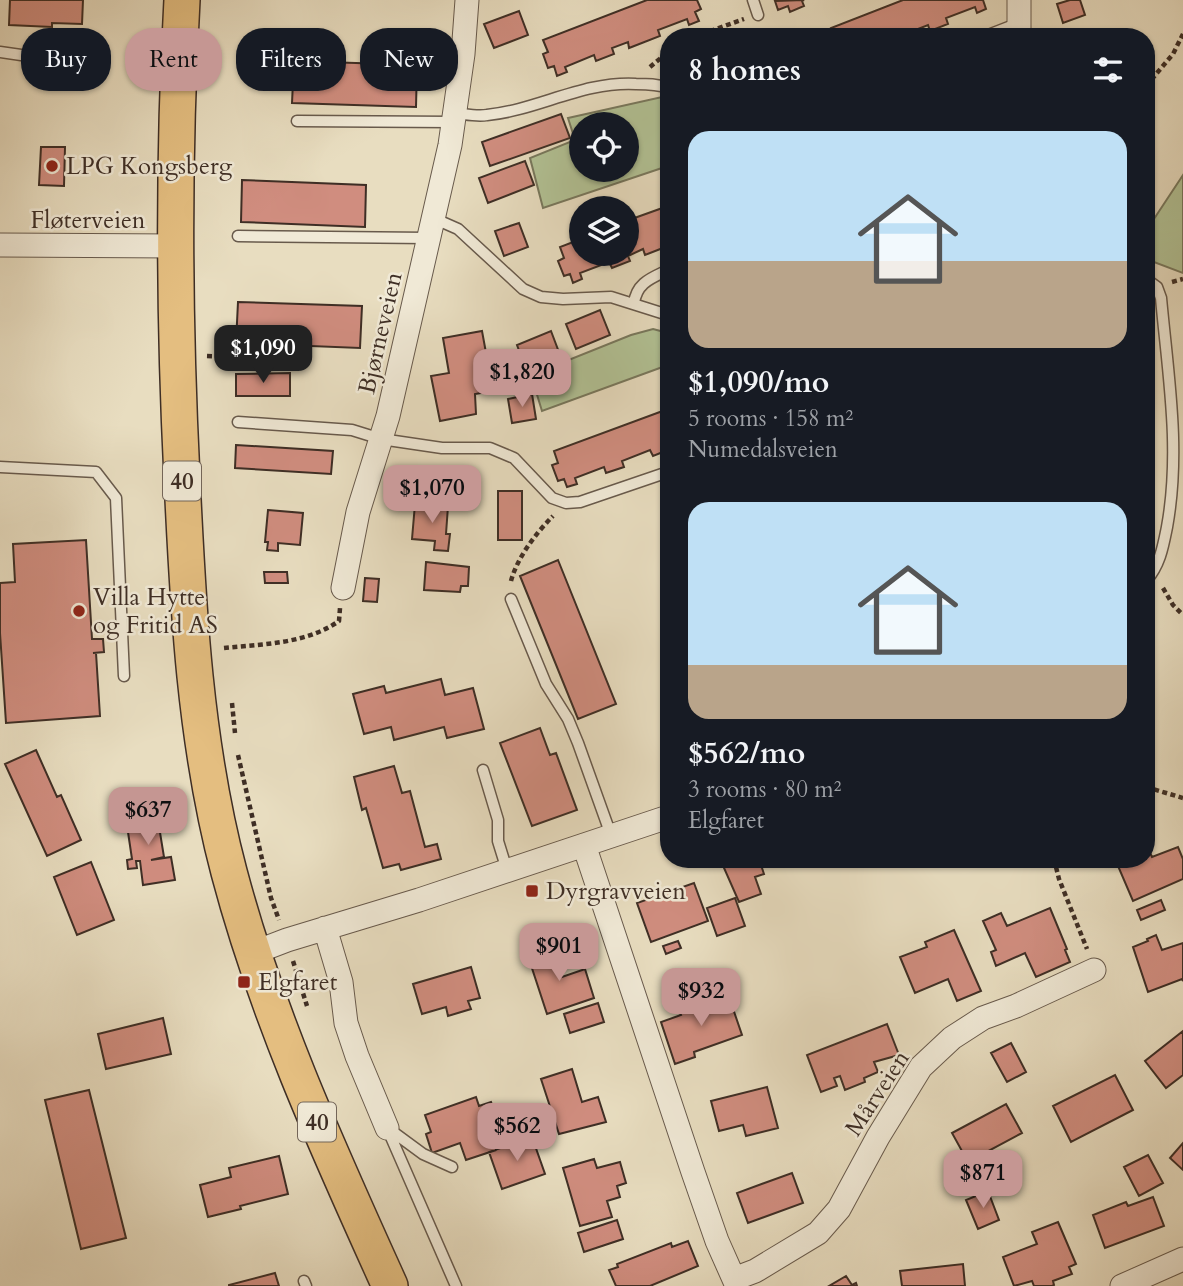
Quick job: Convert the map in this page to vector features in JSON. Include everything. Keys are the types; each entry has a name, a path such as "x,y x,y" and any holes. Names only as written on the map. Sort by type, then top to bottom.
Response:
{"main road":[{"name":"40","path":"182,0 177,98 176,341 184,522 196,683 217,822 253,953 321,1134 390,1286"}],"street":[{"name":"Bjørneveien","path":"343,588 358,512 388,416 454,118 467,0"},
{"name":"Fløterveien","path":"0,245 176,246"},
{"path":"253,953 660,820"},
{"path":"584,845 688,1159 717,1241 736,1282"},
{"path":"325,928 341,982 346,1023 356,1056 387,1128"},
{"name":"Mårveien","path":"736,1282 818,1233 839,1209 920,1067 952,1038 983,1018 1094,970"},
{"path":"1122,1286 1183,1259"}],"lane":[{"path":"753,0 758,15"},
{"path":"1002,28 1019,20"},
{"path":"0,52 21,55"},
{"path":"297,121 486,116 617,83 660,85"},
{"name":"Bjørneveien","path":"238,236 458,229 523,289 541,297 611,297 660,312"},
{"path":"634,303 635,294 642,283 660,274"},
{"path":"1155,286 1161,298 1175,443 1169,514 1162,550 1155,568"},
{"path":"238,422 352,430 381,439 442,448 490,448 514,458 552,498 566,503 580,502 660,475"},
{"path":"0,467 96,472 116,498 124,676"},
{"path":"512,599 546,684 568,719 611,835"},
{"path":"483,770 498,820 498,842 507,870"},
{"path":"387,1128 424,1154 452,1167"},
{"path":"387,1128 456,1286"}],"path":[{"path":"715,28 758,15"},
{"path":"1155,75 1173,54 1183,34"},
{"path":"206,367 207,342"},
{"path":"207,356 236,357"},
{"path":"512,599 510,585 514,570 540,529 566,503"},
{"path":"1155,573 1172,605 1183,615"},
{"path":"224,648 279,643 324,632 339,621 343,588"},
{"path":"223,636 226,661"},
{"path":"231,700 236,740"},
{"path":"238,753 271,898 310,1017"},
{"path":"1155,790 1183,798"},
{"path":"1056,868 1094,970"}],"green space":[{"path":"660,97 660,169 639,176 639,112 595,112"},
{"path":"569,142 569,182 620,182 579,196 569,196 569,199 543,208 530,158"},
{"path":"1183,175 1183,273 1155,262 1155,217"},
{"path":"653,329 660,331 660,368 542,411 531,375 631,335"}],"building":[{"path":"10,0 83,0 82,24 52,23 52,27 9,25"},
{"path":"647,0 697,0 701,9 695,12 699,21 689,25 687,19 660,28 660,36 629,48 628,42 612,48 614,54 596,61 594,55 565,67 567,72 557,76 554,66 548,68 543,54 548,52 543,40"},
{"path":"804,0 804,6 790,12 788,6 778,10 775,1"},
{"path":"903,0 983,0 986,9 977,13 975,7 946,18 948,24 938,28 929,28 928,25 920,28 831,28"},
{"path":"1080,0 1085,15 1063,23 1057,4"},
{"path":"519,11 528,35 494,48 484,24"},
{"path":"346,63 360,63 360,91 416,91 416,107 292,103 293,91 346,91"},
{"path":"561,114 569,135 569,138 490,166 482,142"},
{"name":"LPG Kongsberg","path":"41,147 65,147 64,186 39,185"},
{"path":"525,161 534,185 488,203 479,178"},
{"path":"242,180 366,185 365,227 241,222"},
{"path":"660,209 660,249 645,255 643,249 639,251 639,216"},
{"path":"519,223 528,247 504,256 495,231"},
{"path":"569,244 569,266 598,266 580,273 582,279 573,283 570,274 564,276 558,261 564,258 560,247"},
{"path":"238,302 362,306 360,348 236,343"},
{"path":"600,310 610,335 576,349 566,324"},
{"path":"482,331 493,391 475,394 476,414 440,421 431,376 449,373 443,338"},
{"path":"551,331 560,355 526,369 517,345"},
{"path":"290,373 290,396 236,396 236,374"},
{"path":"532,394 536,419 512,423 508,399"},
{"path":"660,412 660,453 653,456 650,450 622,461 624,467 606,473 604,467 575,478 577,484 567,487 564,479 558,481 552,465 558,463 554,451"},
{"path":"236,445 333,451 331,474 235,468"},
{"path":"498,491 522,491 522,540 498,540"},
{"path":"415,504 448,506 448,551 434,550 435,541 412,539"},
{"path":"268,510 303,513 300,545 278,543 278,551 267,550 268,542 265,542"},
{"path":"86,540 92,639 103,639 104,652 93,653 96,653 100,716 6,723 0,633 0,583 15,582 13,544"},
{"path":"558,560 616,704 578,719 520,576"},
{"path":"426,562 469,567 468,586 461,586 460,592 424,590"},
{"path":"264,572 287,572 288,583 265,583"},
{"path":"365,578 379,579 377,602 363,601"},
{"path":"441,679 445,695 473,688 484,729 447,738 444,727 394,740 391,727 364,734 353,694 384,686 386,693"},
{"path":"540,728 550,755 556,753 577,810 532,826 500,743"},
{"path":"36,750 57,797 61,795 81,840 47,856 5,764"},
{"path":"394,766 402,793 410,791 425,847 437,844 441,859 401,870 399,864 383,868 366,808 362,810 354,777"},
{"path":"156,808 164,857 151,860 171,857 175,880 143,885 140,861 136,861 137,868 128,869 127,860 132,859 125,812"},
{"path":"1178,847 1183,859 1183,879 1133,901 1119,868 1155,868 1155,856"},
{"path":"91,862 114,920 77,935 54,877"},
{"path":"724,868 762,868 764,874 755,877 761,894 739,902"},
{"path":"694,883 708,921 651,942 637,903"},
{"path":"735,898 745,926 717,936 707,908"},
{"path":"1161,900 1165,910 1141,920 1137,910"},
{"path":"1050,908 1070,962 1036,977 1025,953 996,966 991,952 996,950 983,921 1001,913 1007,926"},
{"path":"954,930 981,991 957,1001 948,979 915,993 900,957 927,947 925,942"},
{"path":"1156,935 1162,950 1183,943 1183,981 1182,979 1148,992 1133,947"},
{"path":"678,941 681,948 666,954 663,946"},
{"path":"552,947 562,977 585,969 594,998 547,1014 528,956"},
{"path":"471,967 480,998 468,1001 471,1009 448,1016 446,1007 422,1014 413,984"},
{"path":"728,994 742,1035 694,1052 695,1057 675,1064 661,1022 681,1015 679,1011"},
{"path":"598,1003 604,1022 570,1033 564,1014"},
{"path":"163,1018 171,1054 106,1069 98,1034"},
{"path":"887,1024 899,1055 874,1062 878,1072 864,1078 865,1082 845,1090 840,1076 834,1078 837,1086 821,1092 807,1055"},
{"path":"1183,1031 1183,1075 1166,1088 1145,1061"},
{"path":"1011,1043 1026,1072 1007,1082 991,1053"},
{"path":"572,1069 582,1102 598,1097 606,1122 559,1134 541,1079"},
{"path":"1115,1075 1133,1110 1071,1142 1053,1106"},
{"path":"767,1087 778,1128 746,1136 743,1125 719,1131 711,1101"},
{"path":"89,1090 126,1238 81,1249 45,1100"},
{"path":"476,1097 479,1106 491,1102 499,1124 488,1127 496,1150 466,1160 460,1143 432,1153 426,1134 431,1132 425,1115"},
{"path":"1006,1104 1022,1133 968,1162 952,1133"},
{"path":"532,1137 545,1174 502,1189 489,1152"},
{"path":"1183,1143 1183,1170 1170,1158"},
{"path":"1148,1155 1163,1183 1139,1196 1124,1167"},
{"path":"279,1156 288,1194 208,1217 200,1185 231,1177 229,1168"},
{"path":"594,1159 597,1168 620,1162 626,1183 617,1186 620,1197 607,1201 612,1217 580,1226 563,1168"},
{"path":"792,1173 803,1203 748,1223 737,1193"},
{"path":"988,1191 999,1220 978,1229 966,1200"},
{"path":"1153,1197 1164,1226 1105,1248 1093,1215 1126,1202 1128,1206"},
{"path":"617,1220 623,1239 584,1252 578,1233"},
{"path":"1058,1222 1076,1264 1069,1267 1072,1274 1053,1281 1052,1286 1034,1286 1032,1281 1014,1286 1003,1257 1037,1244 1032,1232"},
{"path":"688,1241 698,1266 650,1286 616,1286 609,1270 618,1267 617,1264 671,1243 672,1247"},
{"path":"963,1264 965,1286 902,1286 900,1271"},
{"path":"275,1273 279,1286 229,1286 229,1285"},
{"path":"846,1276 852,1285 856,1283 857,1286 829,1286"}],"place":[{"name":"LPG Kongsberg","path":"52,166"},
{"name":"Villa Hytte og Fritid AS","path":"79,611"},
{"name":"Dyrgravveien","path":"532,891"},
{"name":"Elgfaret","path":"244,982"}]}
